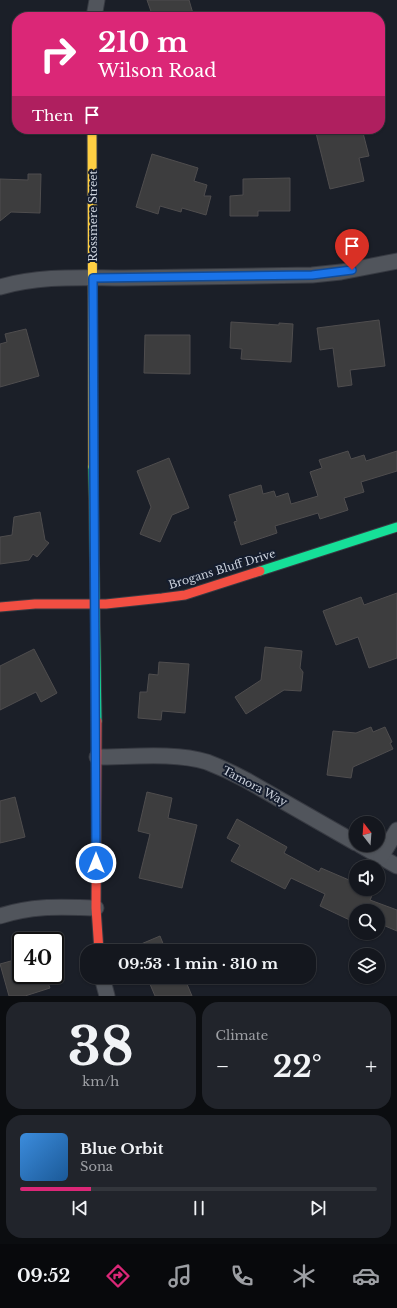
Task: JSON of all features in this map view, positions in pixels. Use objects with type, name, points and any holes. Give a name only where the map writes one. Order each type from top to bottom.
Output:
[{"type":"street","points":[[95,12],[97,0]]},
{"type":"street","name":"Rossmere Street","points":[[92,134],[93,440],[97,757],[96,908],[99,944]]},
{"type":"street","points":[[0,287],[26,280],[52,278],[312,275],[341,272],[397,261]]},
{"type":"street","name":"Brogans Bluff Drive","points":[[0,607],[14,605],[137,602],[163,599],[185,594],[397,527]]},
{"type":"street","name":"Tamora Way","points":[[97,757],[179,757],[205,762],[240,776],[349,839]]},
{"type":"street","points":[[381,857],[397,830]]},
{"type":"street","points":[[372,852],[397,866]]},
{"type":"street","points":[[0,916],[47,906],[96,908]]},
{"type":"street","points":[[104,984],[107,996]]},
{"type":"building","points":[[147,0],[189,0],[193,12],[151,12]]},
{"type":"building","points":[[316,134],[363,134],[369,156],[359,158],[364,181],[330,189]]},
{"type":"building","points":[[152,154],[198,168],[194,181],[207,185],[204,196],[211,196],[206,215],[182,208],[181,212],[160,206],[158,214],[136,207]]},
{"type":"building","points":[[28,174],[41,174],[40,213],[11,212],[0,221],[0,179],[28,180]]},
{"type":"building","points":[[290,178],[290,211],[258,211],[258,216],[230,216],[230,196],[243,195],[243,179]]},
{"type":"building","points":[[379,320],[385,366],[350,370],[352,385],[338,387],[333,348],[320,350],[317,328]]},
{"type":"building","points":[[231,322],[279,325],[279,323],[293,324],[291,362],[241,359],[242,349],[230,348]]},
{"type":"building","points":[[26,329],[39,376],[0,387],[0,344],[7,342],[5,334]]},
{"type":"building","points":[[145,335],[190,335],[190,374],[144,373]]},
{"type":"building","points":[[348,451],[351,459],[364,455],[366,461],[397,451],[397,471],[361,482],[364,492],[344,498],[348,510],[320,519],[318,513],[275,526],[277,533],[241,545],[234,522],[237,521],[229,495],[261,485],[263,494],[274,491],[276,497],[288,493],[291,504],[318,496],[310,472],[322,468],[319,460]]},
{"type":"building","points":[[169,458],[189,508],[172,515],[160,542],[140,534],[151,507],[137,471]]},
{"type":"building","points":[[40,512],[45,540],[49,543],[37,557],[33,554],[29,560],[0,564],[0,537],[12,535],[14,517]]},
{"type":"building","points":[[397,593],[397,658],[369,668],[358,637],[336,645],[323,611],[361,597],[364,605]]},
{"type":"building","points":[[265,647],[302,651],[300,668],[303,672],[301,691],[284,690],[246,714],[235,697],[261,680]]},
{"type":"building","points":[[34,649],[57,693],[41,702],[36,692],[0,710],[0,666]]},
{"type":"building","points":[[159,662],[189,664],[185,713],[162,711],[161,720],[138,718],[140,692],[147,692],[149,674],[158,675]]},
{"type":"building","points":[[371,727],[373,732],[385,727],[392,742],[390,743],[393,749],[353,767],[351,778],[327,775],[333,731],[356,733]]},
{"type":"building","points":[[147,792],[172,798],[168,818],[197,825],[182,888],[139,878],[150,834],[138,831]]},
{"type":"building","points":[[15,797],[25,837],[0,843],[0,801]]},
{"type":"building","points":[[237,819],[287,847],[284,853],[319,872],[321,868],[349,880],[349,896],[372,896],[370,900],[381,904],[349,904],[349,920],[320,906],[325,894],[291,878],[285,889],[231,861],[240,845],[227,838]]},
{"type":"building","points":[[385,906],[397,910],[397,931],[385,926]]},
{"type":"building","points":[[160,936],[163,944],[141,944]]},
{"type":"building","points":[[12,961],[12,984],[48,984],[50,988],[25,996],[9,996],[0,964]]},
{"type":"building","points":[[150,984],[187,984],[192,996],[155,996]]},
{"type":"traffic: fast","points":[[93,467],[97,721]]},
{"type":"traffic: fast","points":[[260,571],[397,527]]},
{"type":"traffic: slow","points":[[92,134],[93,467]]},
{"type":"traffic: jam","points":[[0,607],[35,604],[106,604],[185,595],[260,571]]},
{"type":"traffic: jam","points":[[97,721],[96,908],[99,944]]},
{"type":"route","points":[[96,863],[97,757],[93,440],[93,278],[312,275],[352,270]]}]
